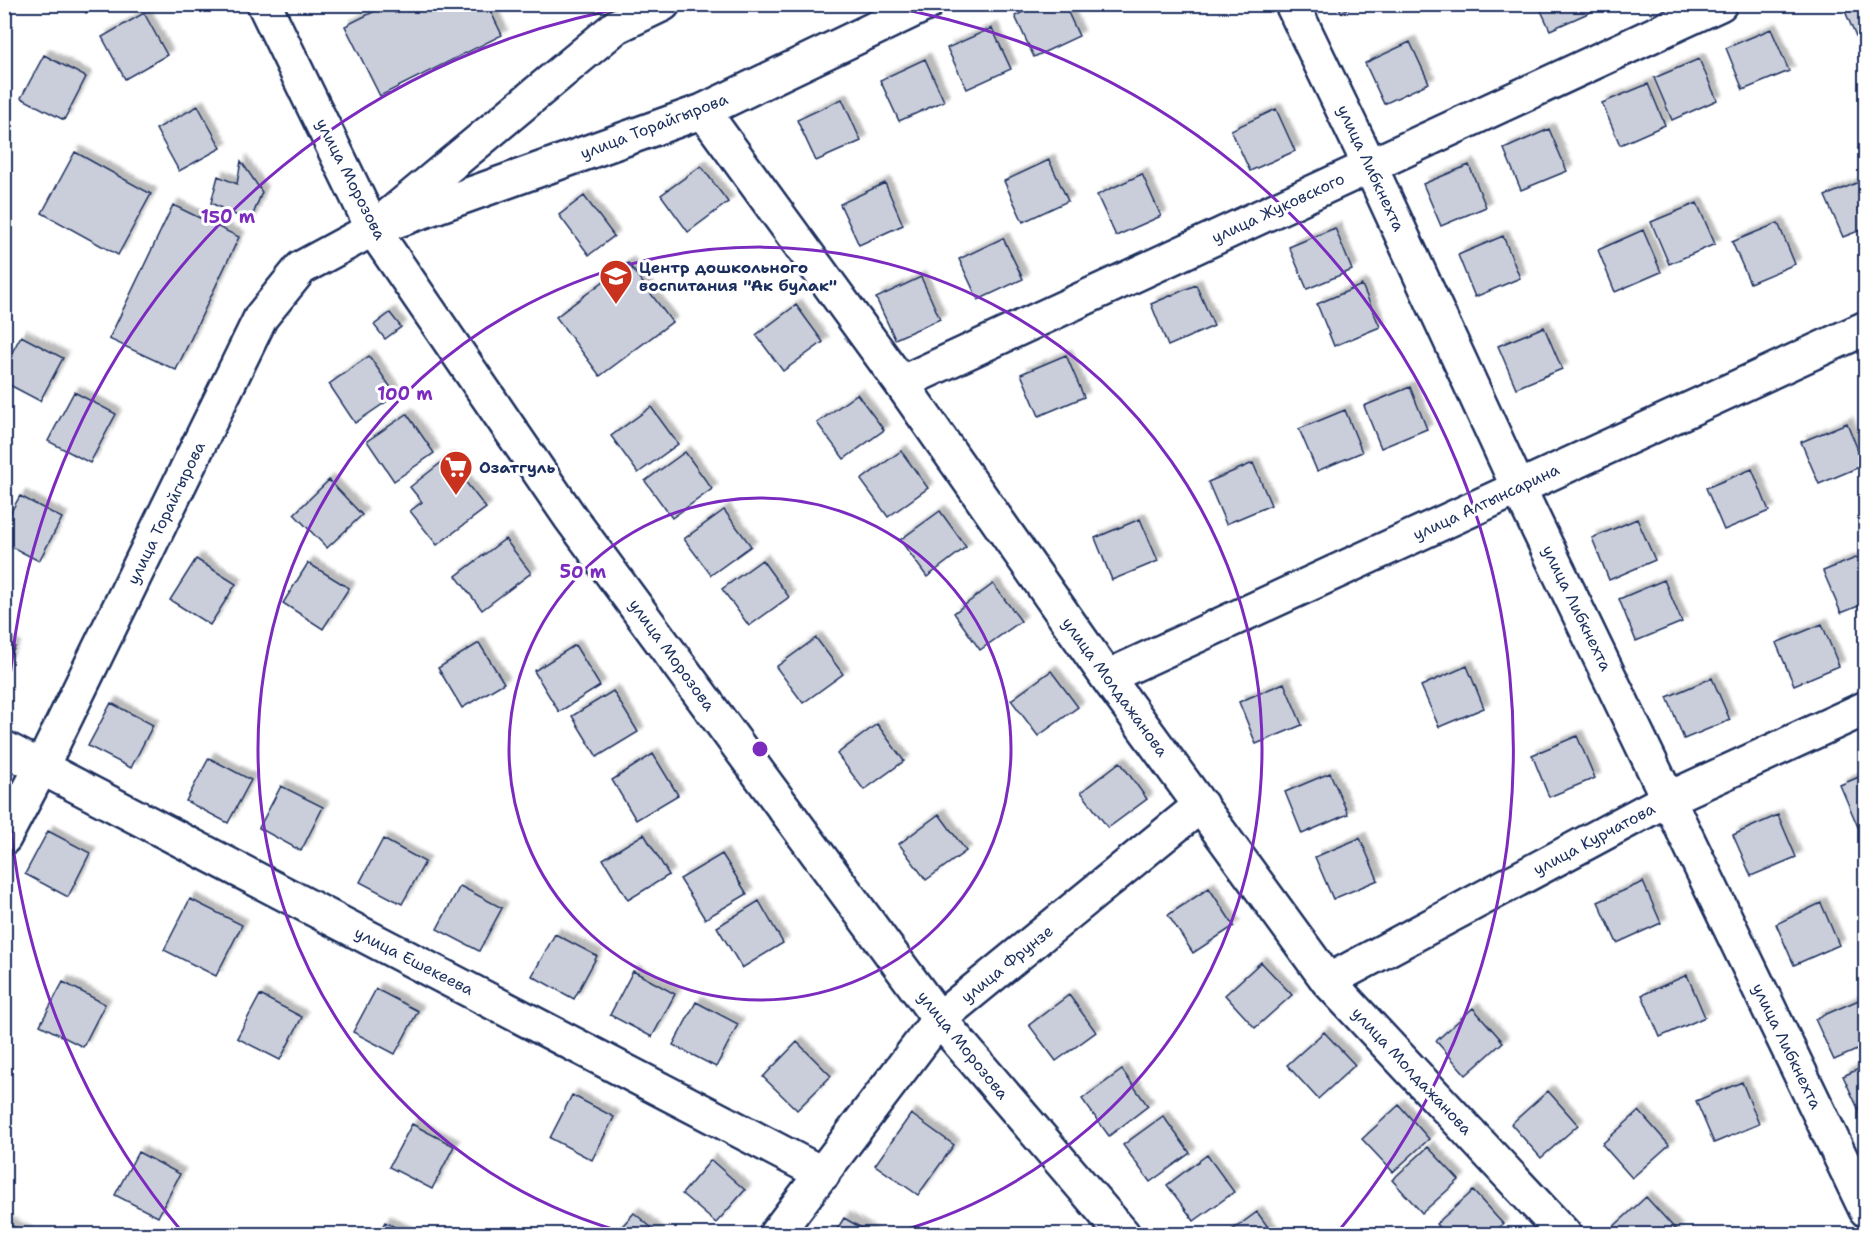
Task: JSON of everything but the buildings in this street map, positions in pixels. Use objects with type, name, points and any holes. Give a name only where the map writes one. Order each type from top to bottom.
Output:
[{"type":"street","name":"улица Морозова","points":[[264,4],[374,229],[570,517],[939,1019],[1123,1234]]},
{"type":"street","name":"улица Торайгырова","points":[[374,229],[616,26],[663,4]]},
{"type":"street","name":"улица Торайгырова","points":[[4,838],[42,768],[261,317],[301,268],[374,229],[703,111],[926,4]]},
{"type":"street","name":"улица Либкнехта","points":[[1292,4],[1370,166],[1518,487],[1866,1210]]},
{"type":"street","name":"улица Жуковского","points":[[901,382],[1720,4]]},
{"type":"street","name":"улица Молдажанова","points":[[703,111],[901,382],[1107,677],[1328,981],[1564,1234]]},
{"type":"street","name":"улица Алтынсарина","points":[[1107,677],[1866,328]]},
{"type":"street","name":"улица Курчатова","points":[[1328,981],[1668,799],[1866,708]]},
{"type":"street","name":"улица Ешекеева","points":[[4,748],[823,1174]]},
{"type":"street","name":"улица Фрунзе","points":[[776,1234],[939,1019],[1201,805]]},
{"type":"place","name":"Центр дошкольного воспитания \"Ак булак\"","points":[[616,305]]},
{"type":"place","name":"Oзатгуль","points":[[456,496]]}]
